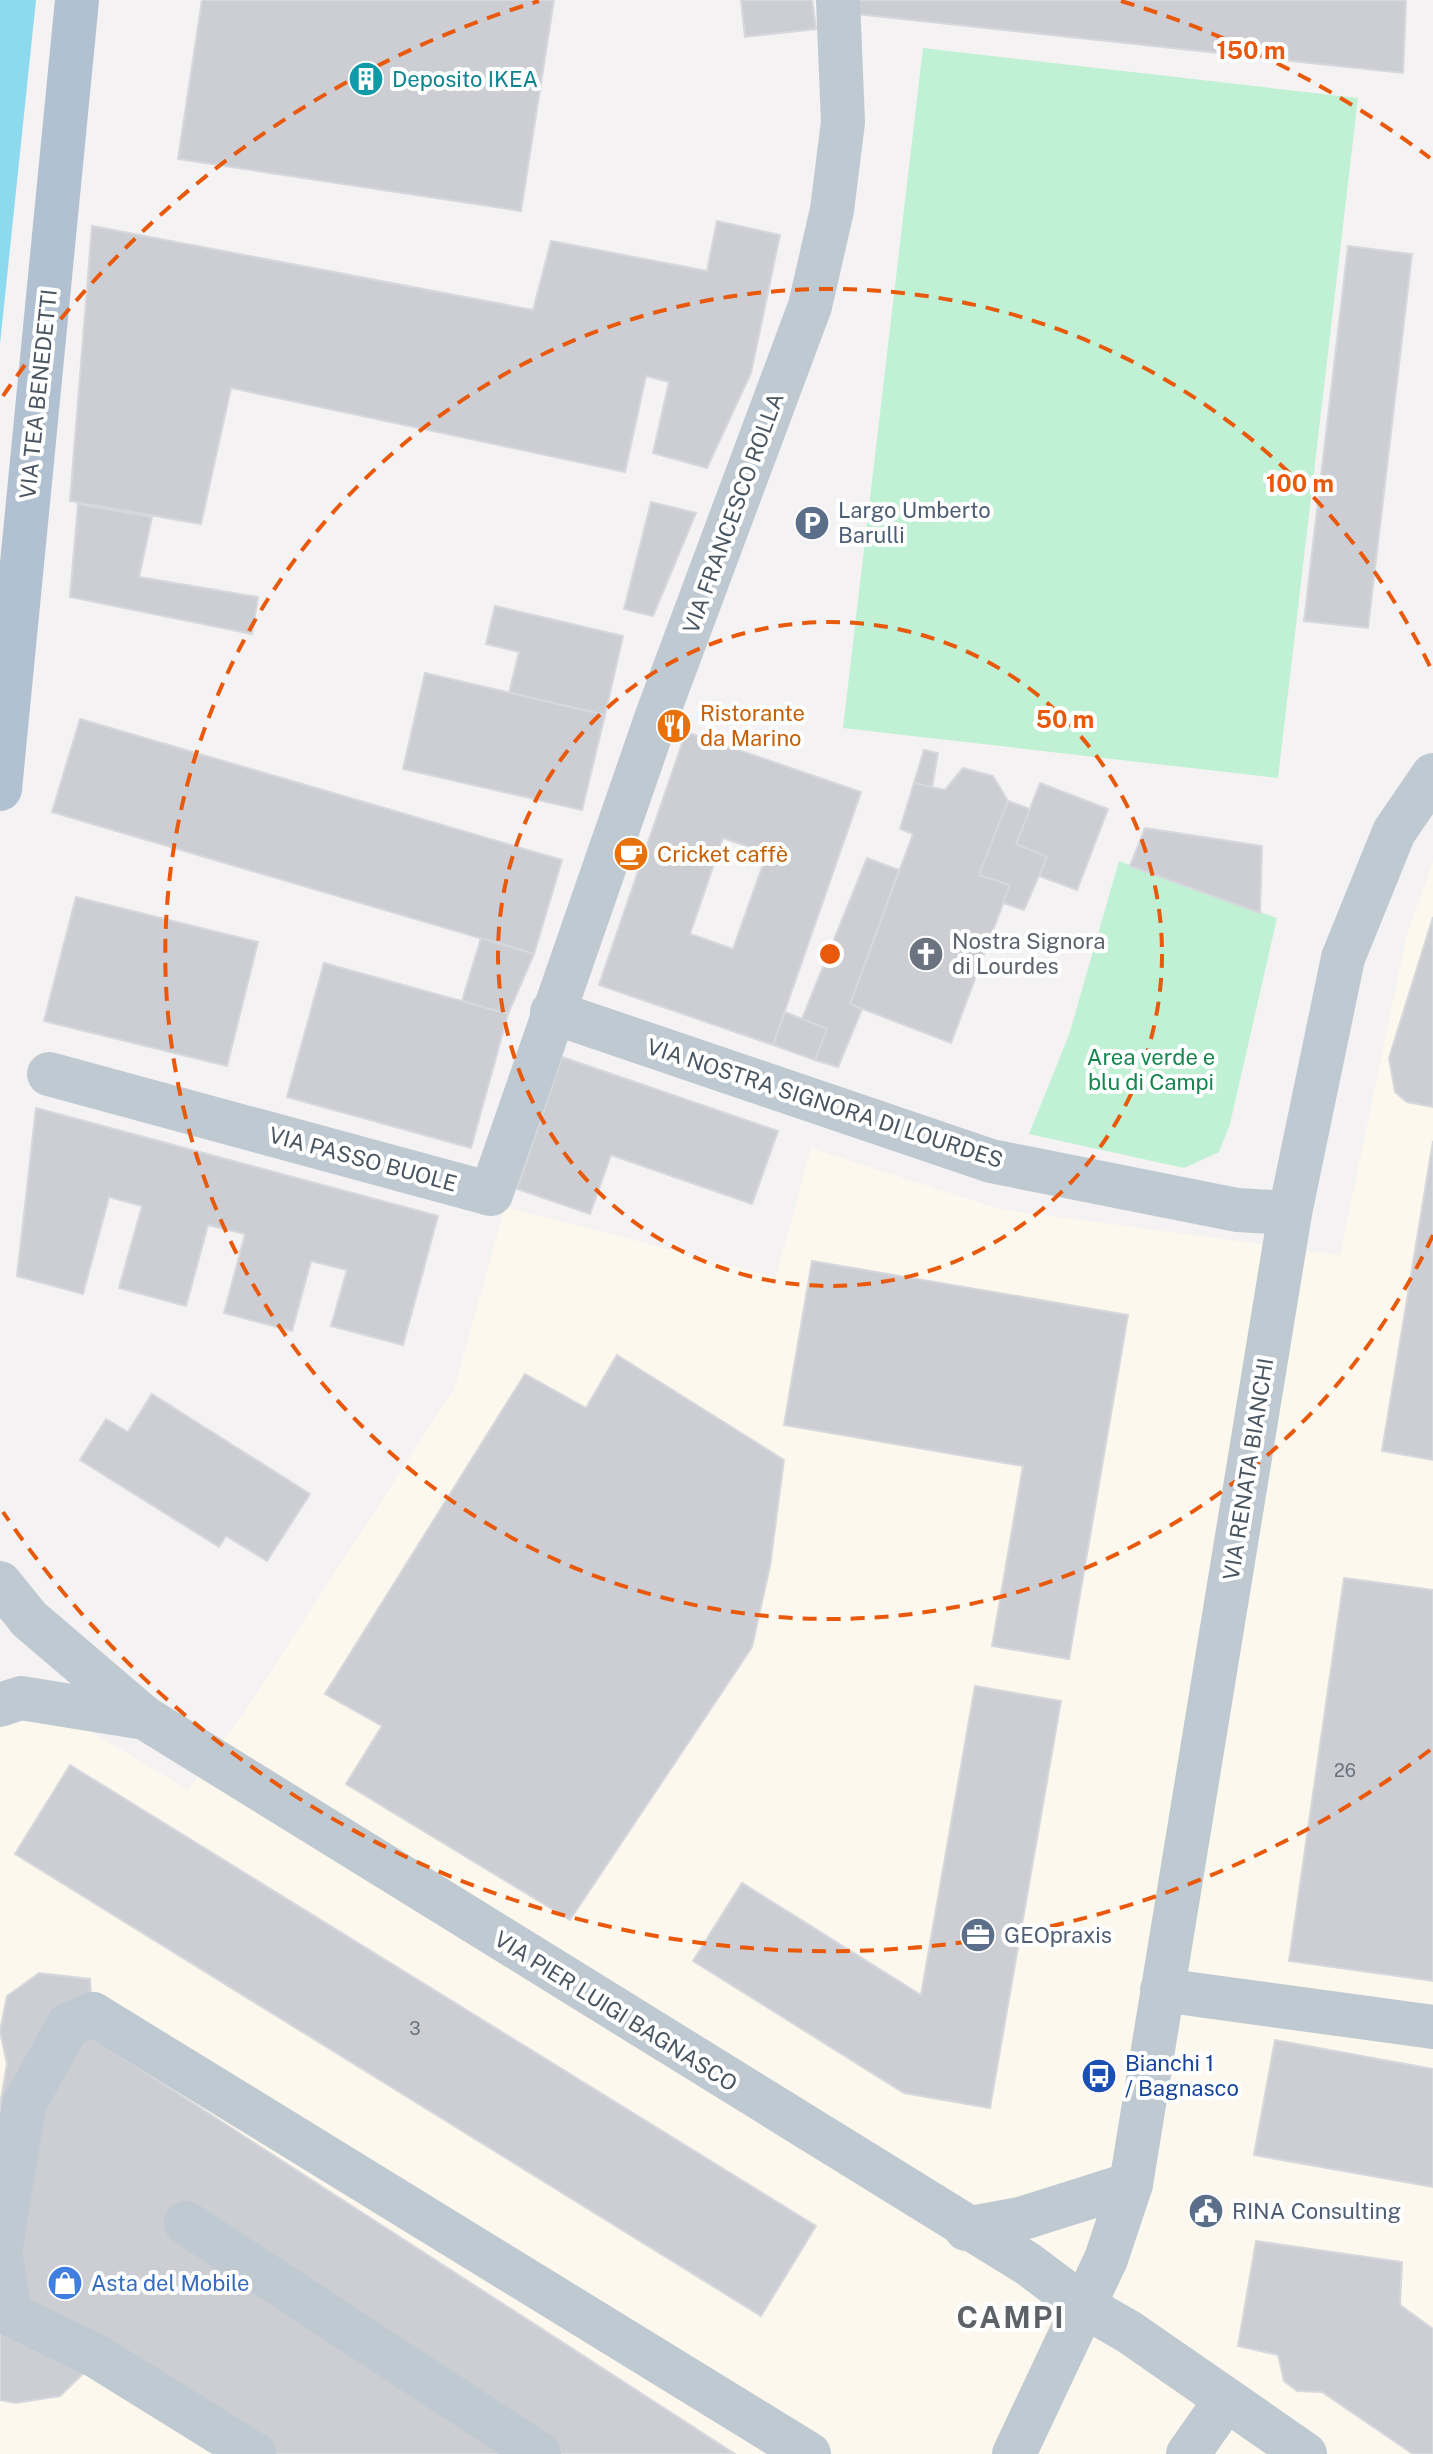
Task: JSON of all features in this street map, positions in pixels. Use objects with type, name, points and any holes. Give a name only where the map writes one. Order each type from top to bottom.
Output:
[{"type":"main road","name":"VIA TEA BENEDETTI","points":[[0,789],[77,0]]},
{"type":"street","name":"VIA FRANCESCO ROLLA","points":[[552,1012],[658,713],[810,306],[832,210],[843,122],[838,0]]},
{"type":"street","name":"VIA RENATA BIANCHI","points":[[1014,2454],[1106,2259],[1131,2184],[1290,1213],[1343,958],[1394,832],[1433,775]]},
{"type":"street","name":"VIA PASSO BUOLE","points":[[49,1074],[491,1194],[552,1012]]},
{"type":"street","name":"VIA NOSTRA SIGNORA DI LOURDES","points":[[552,1012],[991,1161],[1237,1210],[1290,1213]]},
{"type":"street","name":"VIA PIER LUIGI BAGNASCO","points":[[0,1583],[29,1619],[145,1718],[966,2229],[1028,2264],[1084,2306],[1129,2332],[1305,2454]]},
{"type":"street","name":"VIA PIER LUIGI BAGNASCO","points":[[0,1705],[21,1698],[145,1718]]},
{"type":"street","points":[[1162,1990],[1433,2027]]},
{"type":"street","points":[[254,2454],[96,2356],[10,2314],[0,2252],[24,2105],[68,2025],[93,2014],[809,2454]]},
{"type":"street","points":[[966,2229],[1020,2219],[1131,2184]]},
{"type":"street","points":[[186,2223],[539,2454]]},
{"type":"street","points":[[1188,2454],[1226,2400]]},
{"type":"shaded area","points":[[1433,862],[1433,2454],[0,2454],[0,1725],[12,1718],[71,1720],[188,1790],[249,1705],[454,1389],[505,1207],[776,1277],[811,1148],[999,1209],[1340,1255],[1407,934]]},
{"type":"green space","points":[[923,48],[1358,98],[1278,778],[843,728]]},
{"type":"green space","name":"Area verde e blu di Campi","points":[[1119,861],[1277,918],[1230,1124],[1219,1152],[1184,1168],[1029,1134],[1069,1035]]},
{"type":"water","points":[[0,0],[36,0],[0,344]]},
{"type":"building","name":"Deposito IKEA","points":[[202,0],[554,0],[521,211],[178,159]]},
{"type":"building","points":[[741,0],[812,0],[816,29],[745,37]]},
{"type":"building","points":[[855,0],[1406,0],[1403,73],[857,14]]},
{"type":"building","points":[[717,221],[780,235],[751,373],[707,468],[653,453],[669,382],[646,376],[625,472],[231,388],[201,524],[70,501],[92,226],[533,310],[551,241],[707,271]]},
{"type":"building","points":[[1348,246],[1412,254],[1368,628],[1304,621]]},
{"type":"building","points":[[651,502],[696,513],[653,616],[624,609]]},
{"type":"building","points":[[78,504],[152,517],[139,577],[258,597],[252,634],[70,597]]},
{"type":"building","points":[[495,606],[623,636],[605,715],[509,693],[519,652],[486,644]]},
{"type":"building","points":[[425,673],[605,715],[582,810],[403,769]]},
{"type":"building","points":[[80,719],[562,860],[534,954],[52,812]]},
{"type":"building","points":[[686,732],[861,792],[773,1045],[599,985]],"holes":[[[723,838],[767,853],[733,949],[690,934]]]},
{"type":"building","points":[[924,750],[938,753],[932,788],[914,783]]},
{"type":"building","name":"Nostra Signora di Lourdes","points":[[963,768],[993,776],[1008,801],[979,875],[1010,885],[951,1043],[850,1004],[913,834],[900,829],[914,783],[945,790]]},
{"type":"building","points":[[1040,783],[1108,809],[1077,890],[1039,876],[1047,857],[1016,844]]},
{"type":"building","points":[[1008,801],[1030,809],[1016,844],[1047,857],[1024,910],[1003,903],[1010,885],[979,875]]},
{"type":"building","points":[[1145,828],[1262,846],[1260,913],[1130,866]]},
{"type":"building","points":[[867,858],[899,870],[850,1004],[862,1009],[838,1067],[815,1060],[827,1029],[802,1019]]},
{"type":"building","points":[[76,897],[258,942],[227,1066],[44,1021]]},
{"type":"building","points":[[1433,917],[1433,1107],[1407,1102],[1395,1092],[1389,1058]]},
{"type":"building","points":[[481,938],[534,954],[508,1014],[462,1001]]},
{"type":"building","points":[[324,963],[508,1014],[471,1148],[287,1097]]},
{"type":"building","points":[[785,1012],[827,1029],[815,1060],[773,1045]]},
{"type":"building","points":[[562,1057],[778,1131],[752,1204],[611,1155],[590,1214],[517,1189]]},
{"type":"building","points":[[36,1108],[438,1216],[403,1345],[331,1326],[347,1270],[311,1261],[292,1331],[224,1313],[245,1234],[208,1225],[186,1306],[119,1288],[142,1206],[109,1197],[83,1294],[17,1276]]},
{"type":"building","points":[[1433,1141],[1433,1460],[1382,1451]]},
{"type":"building","points":[[812,1261],[1128,1315],[1069,1659],[992,1646],[1023,1466],[784,1425]]},
{"type":"building","points":[[617,1355],[784,1460],[770,1566],[752,1647],[570,1920],[346,1784],[382,1726],[325,1694],[525,1374],[586,1408]]},
{"type":"building","points":[[152,1394],[310,1494],[267,1561],[226,1536],[219,1547],[80,1460],[106,1419],[128,1432]]},
{"type":"building","points":[[1344,1578],[1433,1590],[1433,1981],[1289,1961]]},
{"type":"building","points":[[975,1686],[1061,1701],[990,2108],[904,2093],[693,1961],[742,1883],[921,1995]]},
{"type":"building","points":[[70,1765],[816,2226],[761,2316],[15,1854]]},
{"type":"building","points":[[39,1973],[90,1979],[94,2039],[735,2454],[221,2454],[88,2369],[60,2396],[15,2403],[0,2400],[0,2105],[7,2064],[0,2031],[7,1996]]},
{"type":"building","points":[[1275,2040],[1433,2069],[1433,2187],[1254,2155]]},
{"type":"building","points":[[1256,2241],[1402,2262],[1400,2305],[1433,2329],[1433,2454],[1413,2454],[1322,2392],[1297,2391],[1284,2381],[1278,2355],[1238,2346]]},
{"type":"place","name":"Deposito IKEA","points":[[366,79]]},
{"type":"place","name":"Largo Umberto Barulli","points":[[812,523]]},
{"type":"place","name":"Ristorante da Marino","points":[[674,726]]},
{"type":"place","name":"Cricket caffè","points":[[631,854]]},
{"type":"place","name":"Nostra Signora di Lourdes","points":[[926,954]]},
{"type":"place","name":"GEOpraxis","points":[[978,1935]]},
{"type":"place","name":"Bianchi 1 / Bagnasco","points":[[1099,2076]]},
{"type":"place","name":"RINA Consulting","points":[[1206,2211]]},
{"type":"place","name":"Asta del Mobile","points":[[65,2283]]},
{"type":"district","name":"CAMPI","points":[[1011,2318]]}]
